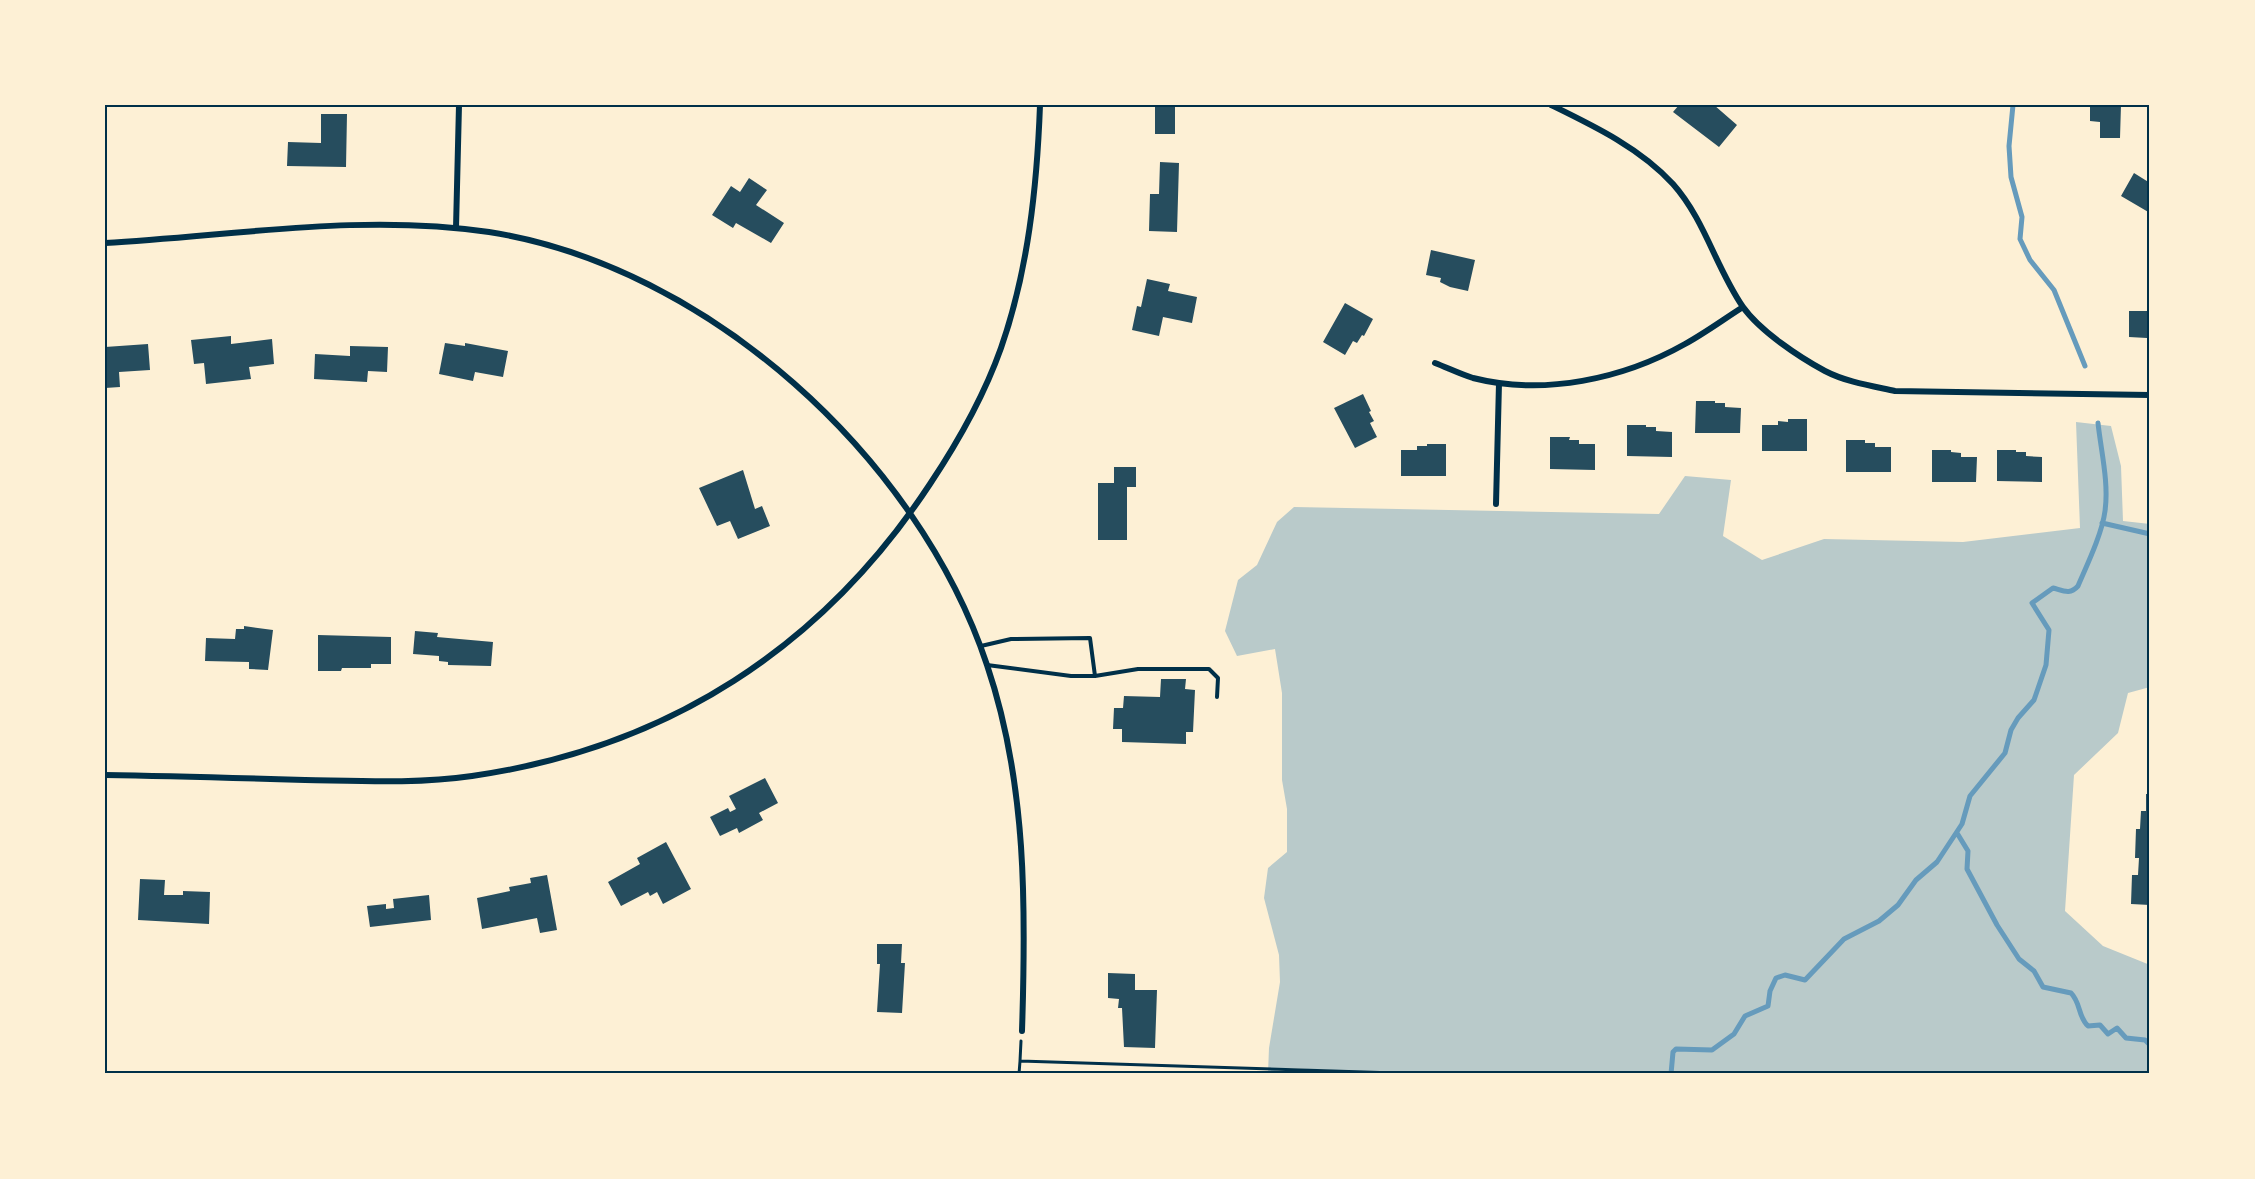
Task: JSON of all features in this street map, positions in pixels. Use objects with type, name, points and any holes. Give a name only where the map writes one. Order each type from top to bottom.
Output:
[{"type":"street","points":[[456,228],[459,105]]},
{"type":"street","points":[[105,775],[362,781],[426,780],[503,771],[611,742],[653,726],[717,693],[777,652],[807,628],[861,574],[911,513],[953,449],[988,380],[1003,341],[1030,225],[1040,105]]},
{"type":"street","points":[[1551,105],[1593,125],[1640,155],[1672,184],[1693,211],[1743,307],[1764,330],[1826,372],[1895,391],[2150,395]]},
{"type":"street","points":[[105,243],[336,225],[456,228],[527,240],[601,264],[654,288],[726,331],[776,369],[824,412],[890,485],[911,513],[954,589],[981,646],[1009,755],[1020,836],[1024,937],[1022,1031]]},
{"type":"street","points":[[1435,363],[1472,378],[1499,383],[1555,384],[1613,376],[1685,344],[1743,307]]},
{"type":"street","points":[[1496,504],[1499,383]]},
{"type":"lane","points":[[981,646],[1011,639],[1061,636],[1090,638],[1095,676]]},
{"type":"lane","points":[[987,664],[1071,676],[1095,676],[1138,669],[1209,669],[1218,678],[1217,697]]},
{"type":"path","points":[[1019,1074],[1022,1031]]},
{"type":"path","points":[[1020,1061],[1427,1074]]},
{"type":"shaded area","points":[[2076,422],[2111,426],[2121,466],[2123,521],[2150,524],[2150,687],[2128,693],[2118,733],[2074,775],[2065,911],[2103,946],[2150,965],[2150,1074],[1428,1074],[1284,1068],[1268,1073],[1269,1048],[1280,982],[1279,955],[1264,898],[1268,868],[1287,852],[1287,809],[1282,780],[1282,693],[1275,649],[1237,656],[1225,631],[1238,580],[1257,565],[1277,522],[1294,507],[1659,514],[1685,476],[1731,480],[1723,536],[1762,560],[1824,539],[1963,542],[2080,528]]},
{"type":"building","points":[[1155,105],[1175,105],[1175,134],[1155,134]]},
{"type":"building","points":[[1679,105],[1714,105],[1737,125],[1719,147],[1673,112]]},
{"type":"building","points":[[2090,105],[2121,105],[2120,138],[2100,138],[2100,122],[2090,121]]},
{"type":"building","points":[[321,114],[347,114],[346,167],[287,166],[288,142],[321,143]]},
{"type":"building","points":[[1160,162],[1179,163],[1177,232],[1149,231],[1150,194],[1159,194]]},
{"type":"building","points":[[2134,173],[2150,183],[2150,213],[2121,196]]},
{"type":"building","points":[[749,178],[767,190],[756,205],[784,223],[771,243],[736,223],[733,228],[712,215],[731,186],[740,192]]},
{"type":"building","points":[[1431,250],[1475,260],[1468,291],[1450,287],[1440,282],[1441,278],[1426,275]]},
{"type":"building","points":[[1147,279],[1170,284],[1168,291],[1197,297],[1192,323],[1163,317],[1159,336],[1132,330],[1137,306],[1141,307]]},
{"type":"building","points":[[1345,303],[1373,319],[1364,336],[1362,335],[1357,343],[1353,341],[1345,355],[1323,342]]},
{"type":"building","points":[[2129,311],[2150,311],[2150,340],[2129,337]]},
{"type":"building","points":[[231,336],[231,344],[272,339],[274,364],[249,367],[251,379],[206,384],[204,363],[194,364],[191,340]]},
{"type":"building","points":[[445,343],[465,346],[465,343],[508,351],[503,377],[475,372],[473,381],[439,374]]},
{"type":"building","points":[[148,344],[150,370],[119,372],[120,387],[105,388],[105,347]]},
{"type":"building","points":[[350,346],[388,347],[387,372],[368,371],[367,382],[314,379],[315,354],[350,356]]},
{"type":"building","points":[[1363,394],[1371,411],[1369,412],[1374,421],[1370,423],[1377,437],[1355,448],[1334,408]]},
{"type":"building","points":[[1696,401],[1715,401],[1715,403],[1725,403],[1725,407],[1741,408],[1740,433],[1695,433]]},
{"type":"building","points":[[1788,419],[1807,419],[1807,451],[1762,451],[1762,425],[1778,425],[1778,421],[1788,422]]},
{"type":"building","points":[[1627,425],[1646,425],[1646,427],[1656,427],[1656,431],[1672,432],[1672,457],[1627,456]]},
{"type":"building","points":[[1550,437],[1570,437],[1569,440],[1579,440],[1579,444],[1595,444],[1595,470],[1550,469]]},
{"type":"building","points":[[1846,440],[1865,440],[1865,443],[1875,443],[1875,447],[1891,447],[1891,472],[1846,472]]},
{"type":"building","points":[[1427,444],[1446,444],[1446,476],[1401,476],[1401,450],[1417,450],[1417,446],[1427,446]]},
{"type":"building","points":[[1932,450],[1951,450],[1951,452],[1961,453],[1961,457],[1977,457],[1976,482],[1932,482]]},
{"type":"building","points":[[1997,450],[2016,450],[2016,452],[2026,452],[2026,456],[2042,457],[2042,482],[1997,481]]},
{"type":"building","points":[[1114,467],[1136,467],[1136,487],[1127,487],[1127,540],[1098,540],[1098,483],[1114,483]]},
{"type":"building","points":[[743,470],[755,509],[762,506],[770,526],[738,539],[730,521],[717,526],[699,488]]},
{"type":"building","points":[[244,626],[273,630],[268,670],[249,669],[249,662],[205,661],[206,638],[235,639],[236,629],[244,629]]},
{"type":"building","points":[[415,631],[438,633],[437,637],[493,642],[491,666],[448,665],[448,662],[439,661],[439,656],[413,654]]},
{"type":"building","points":[[318,635],[391,637],[391,664],[371,664],[371,668],[342,668],[341,671],[318,671]]},
{"type":"building","points":[[1161,679],[1186,679],[1185,689],[1195,690],[1193,732],[1186,732],[1186,744],[1122,742],[1122,729],[1113,729],[1114,708],[1123,708],[1124,696],[1160,697]]},
{"type":"building","points":[[765,778],[778,803],[759,813],[763,820],[739,833],[737,828],[720,836],[710,817],[728,808],[730,812],[736,809],[729,796]]},
{"type":"building","points":[[2146,794],[2150,794],[2150,905],[2131,904],[2132,875],[2138,875],[2139,858],[2135,858],[2136,829],[2140,829],[2141,811],[2146,811]]},
{"type":"building","points":[[666,842],[691,889],[663,904],[657,892],[650,896],[648,892],[621,906],[608,882],[640,864],[637,858]]},
{"type":"building","points":[[547,875],[557,930],[540,933],[537,918],[482,929],[477,898],[510,891],[509,887],[531,883],[530,878]]},
{"type":"building","points":[[140,879],[165,880],[164,895],[183,895],[183,891],[210,892],[209,924],[138,920]]},
{"type":"building","points":[[429,895],[431,920],[370,927],[367,906],[386,904],[386,909],[394,908],[393,899]]},
{"type":"building","points":[[877,944],[902,944],[901,963],[905,963],[902,1013],[877,1012],[880,964],[877,964]]},
{"type":"building","points":[[1108,973],[1135,974],[1135,990],[1157,990],[1155,1048],[1124,1047],[1122,1008],[1118,1008],[1119,999],[1108,998]]},
{"type":"waterway","points":[[2013,105],[2009,146],[2011,177],[2022,217],[2020,239],[2030,260],[2054,290],[2085,366]]},
{"type":"waterway","points":[[1671,1074],[1673,1052],[1676,1049],[1712,1050],[1734,1034],[1745,1016],[1768,1006],[1770,991],[1776,978],[1785,975],[1805,980],[1844,939],[1879,921],[1898,905],[1916,880],[1937,862],[1962,824],[1970,796],[2005,753],[2011,730],[2034,700],[2046,665],[2049,630],[2032,603],[2053,588],[2064,591],[2075,589],[2098,539],[2106,500],[2098,423]]},
{"type":"waterway","points":[[2102,523],[2150,534]]},
{"type":"waterway","points":[[1957,833],[1968,851],[1967,869],[1997,925],[2019,959],[2034,971],[2043,987],[2071,993],[2088,1026],[2100,1025],[2108,1034],[2117,1028],[2126,1038],[2145,1040],[2150,1045]]}]
